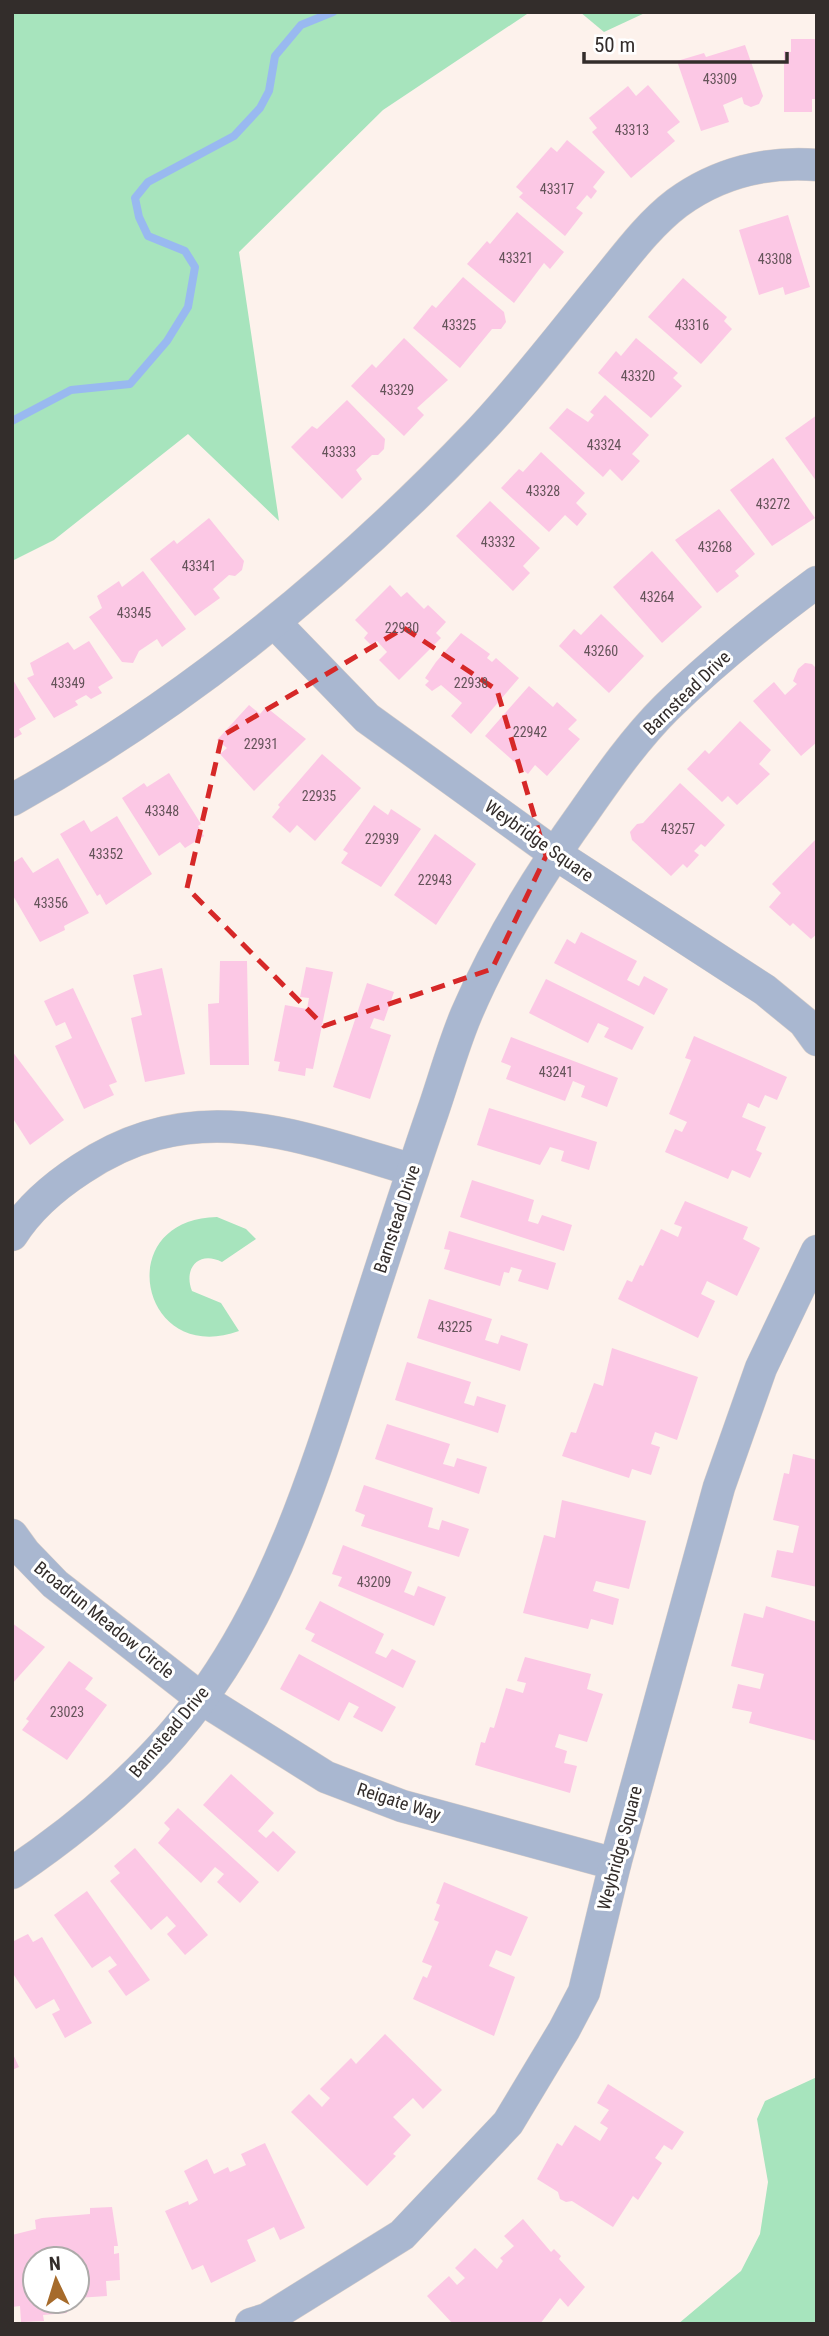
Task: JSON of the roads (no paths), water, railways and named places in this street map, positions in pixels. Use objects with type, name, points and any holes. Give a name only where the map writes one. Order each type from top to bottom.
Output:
[{"type":"street","points":[[12,800],[84,760],[167,705],[275,623],[477,434],[632,247],[676,204],[709,183],[755,167],[817,165]]},
{"type":"street","name":"Barnstead Drive","points":[[12,1874],[64,1838],[115,1795],[202,1699],[256,1610],[298,1517],[465,1016],[508,926],[554,853],[612,771],[664,710],[726,653],[817,582]]},
{"type":"street","name":"Weybridge Square","points":[[275,623],[367,718],[554,853],[765,990],[804,1022],[817,1040]]},
{"type":"street","points":[[12,1235],[57,1185],[101,1156],[139,1138],[186,1128],[235,1125],[284,1132],[413,1170]]},
{"type":"street","name":"Weybridge Square","points":[[251,2324],[267,2319],[402,2235],[508,2123],[584,1992],[615,1864],[719,1487],[761,1368],[817,1251]]},
{"type":"street","name":"Broadrun Meadow Circle","points":[[12,1535],[25,1553],[55,1584],[202,1699]]},
{"type":"street","name":"Reigate Way","points":[[202,1699],[326,1777],[401,1806],[615,1864]]},
{"type":"waterway","points":[[12,421],[71,390],[130,384],[167,341],[188,307],[195,267],[185,251],[148,236],[139,217],[135,198],[148,182],[234,136],[260,108],[269,91],[275,56],[301,25],[333,12]]}]
